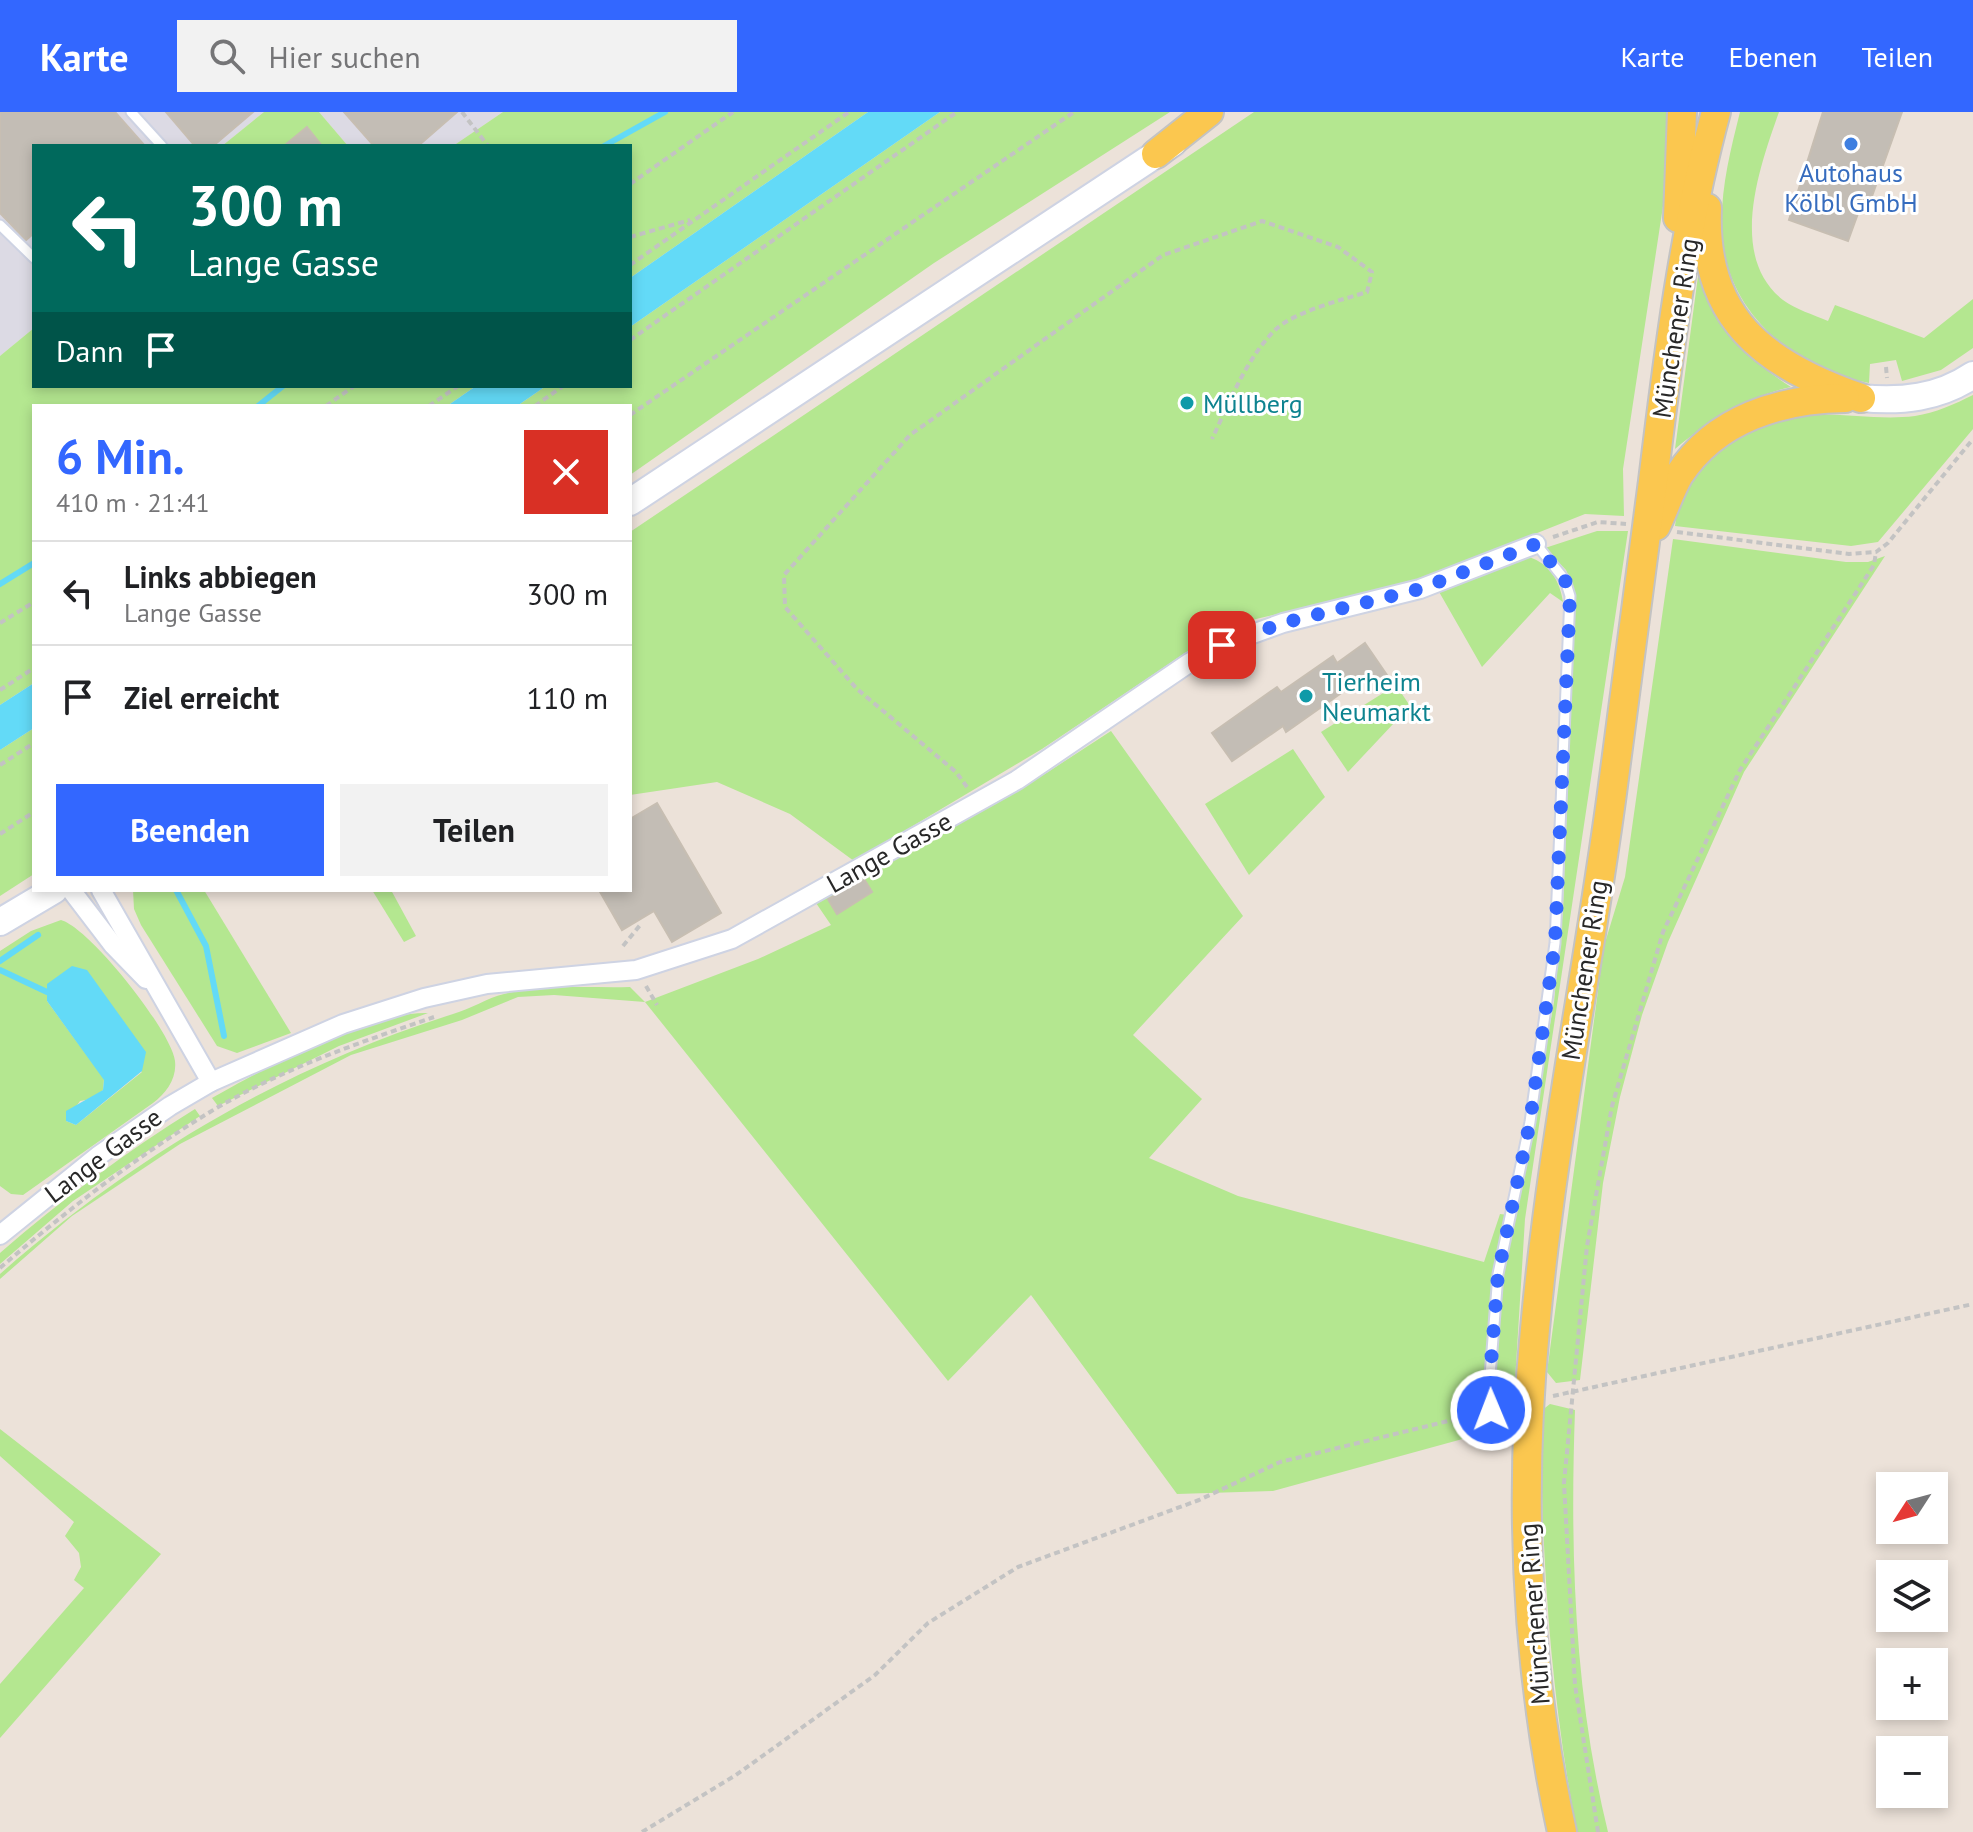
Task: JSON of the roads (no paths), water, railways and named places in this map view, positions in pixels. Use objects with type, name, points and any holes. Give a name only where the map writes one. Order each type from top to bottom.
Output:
[{"type":"main road","points":[[1156,154],[1209,112]]},
{"type":"main road","points":[[632,501],[1219,112]]},
{"type":"main road","points":[[1672,327],[1682,112]]},
{"type":"main road","points":[[1719,112],[1706,227],[1712,266],[1720,290],[1745,331],[1775,360],[1817,383],[1861,398]]},
{"type":"main road","name":"Münchener Ring","points":[[1562,1832],[1545,1742],[1527,1532],[1534,1331],[1553,1182],[1610,805],[1672,327],[1719,112]]},
{"type":"main road","points":[[1643,556],[1679,477],[1724,430],[1750,415],[1780,404],[1920,397],[1956,385],[1973,375]]},
{"type":"main road","points":[[0,922],[51,892]]},
{"type":"street","name":"Lange Gasse","points":[[3,1225],[170,1106],[211,1082],[343,1024],[424,998],[487,984],[608,975],[709,948],[769,920],[978,802],[1058,753],[1189,663],[1222,645],[1283,623],[1420,589],[1536,544]]},
{"type":"street","points":[[73,892],[113,945],[162,995]]},
{"type":"street","points":[[102,892],[211,1082]]},
{"type":"lane","points":[[131,112],[160,144]]},
{"type":"lane","points":[[0,225],[32,256]]},
{"type":"lane","points":[[1531,1400],[1491,1410],[1489,1389],[1498,1274],[1530,1122],[1555,943],[1570,596],[1565,580],[1536,544]]},
{"type":"water","points":[[868,112],[940,112],[632,326],[632,277]]},
{"type":"water","points":[[473,388],[543,388],[520,404],[450,404]]},
{"type":"water","points":[[32,684],[32,729],[0,750],[0,705]]},
{"type":"water","points":[[72,966],[87,970],[146,1052],[142,1071],[76,1125],[66,1121],[66,1111],[103,1090],[104,1080],[47,1001],[47,984]]},
{"type":"waterway","points":[[608,144],[665,112]]},
{"type":"waterway","points":[[260,404],[280,388]]},
{"type":"waterway","points":[[0,584],[32,564]]},
{"type":"waterway","points":[[177,892],[206,946],[224,1036]]},
{"type":"waterway","points":[[0,961],[38,935]]},
{"type":"waterway","points":[[0,970],[47,992]]},
{"type":"place","name":"Autohaus Kölbl GmbH","points":[[1851,144]]},
{"type":"place","name":"Müllberg","points":[[1187,403]]},
{"type":"place","name":"Tierheim Neumarkt","points":[[1306,696]]}]
